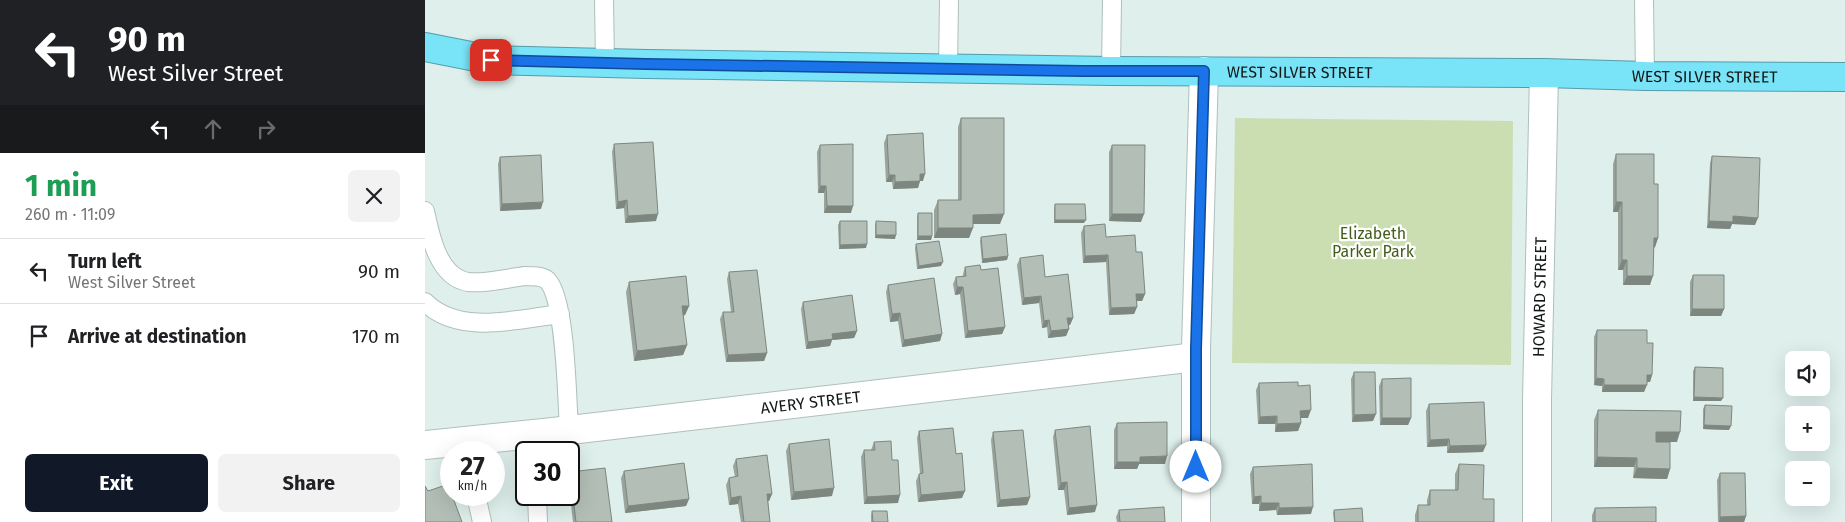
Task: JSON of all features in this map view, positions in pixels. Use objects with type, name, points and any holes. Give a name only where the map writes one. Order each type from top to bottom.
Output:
[{"type":"highway","name":"WEST SILVER STREET","points":[[425,47],[491,60],[605,63],[1111,71],[1544,72],[1645,76],[1845,77]]},
{"type":"highway","points":[[425,65],[491,60]]},
{"type":"street","points":[[1196,522],[1196,357],[1204,71]]},
{"type":"street","name":"HOWARD STREET","points":[[1537,522],[1537,391],[1544,72]]},
{"type":"street","name":"AVERY STREET","points":[[539,441],[569,430],[1196,357]]},
{"type":"street","name":"AVERY STREET","points":[[425,445],[440,446]]},
{"type":"lane","points":[[604,0],[605,63]]},
{"type":"lane","points":[[948,69],[949,0]]},
{"type":"lane","points":[[1111,71],[1112,0]]},
{"type":"lane","points":[[1644,0],[1645,76]]},
{"type":"lane","points":[[425,211],[431,237],[442,262],[454,276],[468,282],[534,276],[546,279],[553,289],[560,314],[569,430]]},
{"type":"lane","points":[[425,302],[430,308],[459,321],[483,323],[560,314]]},
{"type":"lane","points":[[478,506],[482,522]]},
{"type":"lane","points":[[537,506],[538,522]]},
{"type":"green space","name":"Elizabeth Parker Park","points":[[1235,118],[1513,121],[1511,365],[1232,363]]},
{"type":"building","points":[[961,118],[1004,118],[1004,214],[973,215],[973,228],[938,228],[938,200],[961,200]]},
{"type":"building","points":[[923,133],[925,174],[920,174],[920,181],[895,182],[895,175],[889,175],[887,135]]},
{"type":"building","points":[[653,142],[658,214],[628,216],[627,200],[618,202],[614,144]]},
{"type":"building","points":[[853,144],[853,206],[827,206],[826,186],[820,186],[820,145]]},
{"type":"building","points":[[1112,145],[1145,145],[1144,214],[1112,214]]},
{"type":"building","points":[[1616,154],[1654,154],[1654,184],[1658,184],[1658,238],[1654,238],[1653,276],[1627,276],[1627,260],[1622,260],[1622,202],[1616,202]]},
{"type":"building","points":[[541,155],[543,202],[502,204],[500,157]]},
{"type":"building","points":[[1712,156],[1760,158],[1758,218],[1733,216],[1733,222],[1709,221]]},
{"type":"building","points":[[1055,204],[1085,204],[1086,220],[1055,220]]},
{"type":"building","points":[[918,213],[932,213],[932,236],[918,236]]},
{"type":"building","points":[[840,221],[867,221],[867,244],[840,245]]},
{"type":"building","points":[[876,221],[896,222],[896,235],[876,235]]},
{"type":"building","points":[[1105,224],[1106,237],[1135,235],[1136,252],[1142,252],[1145,294],[1136,294],[1137,307],[1111,308],[1108,255],[1085,256],[1084,226]]},
{"type":"building","points":[[1006,234],[1008,256],[983,259],[981,237]]},
{"type":"building","points":[[939,241],[943,262],[919,266],[916,244]]},
{"type":"building","points":[[1043,255],[1045,277],[1068,274],[1073,318],[1067,318],[1069,329],[1051,331],[1049,320],[1044,321],[1041,296],[1024,298],[1020,258]]},
{"type":"building","points":[[980,265],[981,270],[998,268],[1005,327],[968,331],[963,287],[957,287],[956,277],[966,276],[965,267]]},
{"type":"building","points":[[757,270],[767,353],[728,355],[723,312],[734,312],[729,272]]},
{"type":"building","points":[[1693,275],[1724,275],[1724,309],[1692,309]]},
{"type":"building","points":[[686,276],[689,306],[682,306],[687,345],[637,351],[629,282]]},
{"type":"building","points":[[934,278],[942,334],[904,340],[900,313],[892,314],[888,285]]},
{"type":"building","points":[[852,295],[857,331],[832,334],[833,339],[808,342],[803,302]]},
{"type":"building","points":[[1597,330],[1647,330],[1647,343],[1653,343],[1652,375],[1647,375],[1647,385],[1604,385],[1604,379],[1596,378]]},
{"type":"building","points":[[1695,367],[1723,368],[1723,398],[1694,397]]},
{"type":"building","points":[[1354,372],[1375,372],[1376,414],[1354,415]]},
{"type":"building","points":[[1411,378],[1411,418],[1382,418],[1382,379]]},
{"type":"building","points":[[1298,382],[1298,386],[1310,385],[1311,410],[1300,411],[1301,423],[1277,424],[1277,416],[1260,417],[1259,383]]},
{"type":"building","points":[[1484,402],[1486,445],[1450,446],[1449,439],[1430,440],[1429,404]]},
{"type":"building","points":[[1705,405],[1732,406],[1731,426],[1704,425]]},
{"type":"building","points":[[1598,410],[1681,411],[1680,432],[1656,432],[1656,442],[1670,442],[1670,469],[1637,468],[1637,458],[1597,457]]},
{"type":"building","points":[[1167,422],[1167,456],[1140,457],[1140,462],[1117,462],[1117,423]]},
{"type":"building","points":[[1090,426],[1097,505],[1069,508],[1067,482],[1061,483],[1055,430]]},
{"type":"building","points":[[953,428],[956,454],[962,453],[965,491],[921,495],[919,474],[923,473],[919,431]]},
{"type":"building","points":[[1023,430],[1030,497],[1000,500],[993,432]]},
{"type":"building","points":[[829,439],[834,488],[794,492],[789,444]]},
{"type":"building","points":[[891,441],[892,460],[898,460],[900,495],[867,497],[864,450],[875,450],[874,442]]},
{"type":"building","points":[[767,455],[772,494],[767,494],[770,522],[744,522],[741,496],[731,498],[729,478],[738,476],[736,459]]},
{"type":"building","points":[[684,463],[689,499],[628,506],[624,471]]},
{"type":"building","points":[[1312,464],[1313,507],[1279,508],[1279,503],[1261,503],[1261,496],[1254,497],[1253,467]]},
{"type":"building","points":[[1459,464],[1484,465],[1483,499],[1494,499],[1494,522],[1418,522],[1418,505],[1430,505],[1430,490],[1458,490]]},
{"type":"building","points":[[605,468],[612,522],[576,522],[574,506],[580,506],[580,471]]},
{"type":"building","points":[[1720,473],[1745,473],[1746,516],[1720,517]]},
{"type":"building","points":[[425,486],[428,491],[440,487],[440,506],[456,506],[462,522],[425,522]]},
{"type":"building","points":[[1164,507],[1165,522],[1120,522],[1119,510]]},
{"type":"building","points":[[1656,507],[1656,522],[1595,522],[1595,508]]},
{"type":"building","points":[[1362,508],[1363,522],[1335,522],[1334,510]]},
{"type":"building","points":[[872,511],[887,511],[888,522],[873,522]]},
{"type":"route","points":[[491,60],[1083,71],[1204,71],[1196,349],[1196,467]]}]
